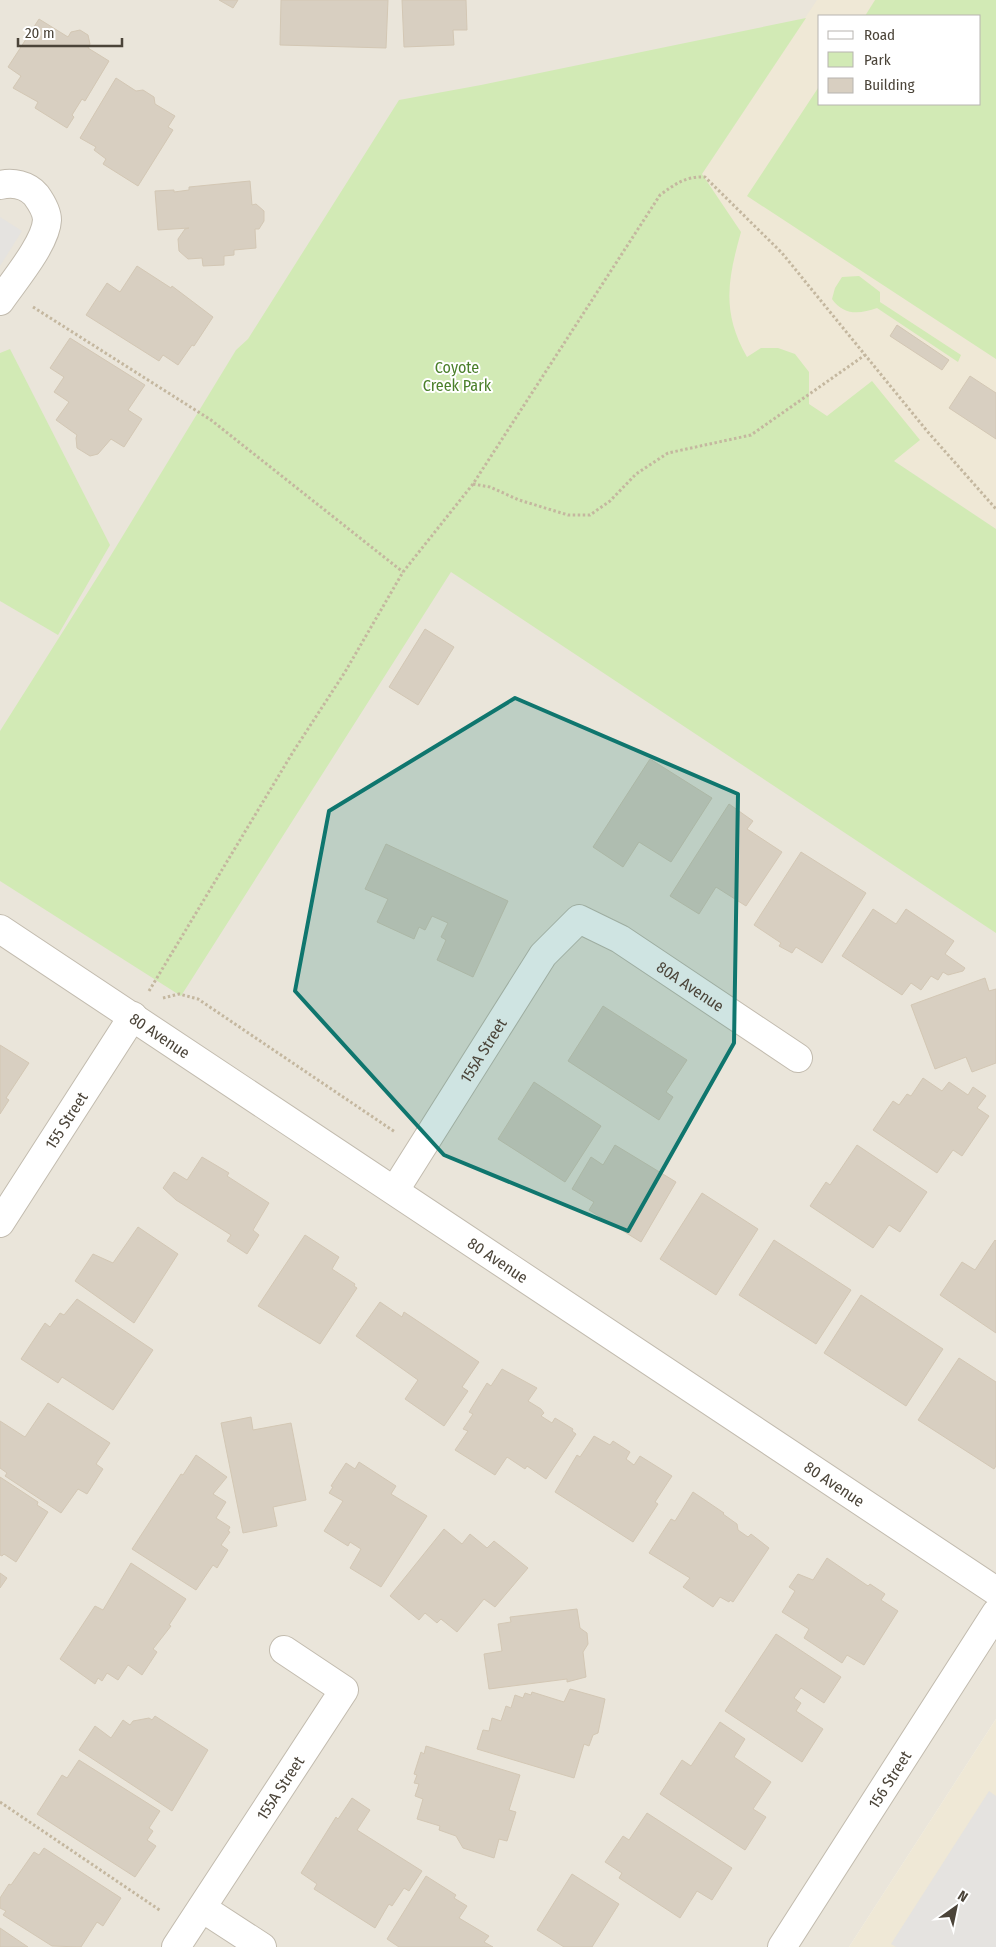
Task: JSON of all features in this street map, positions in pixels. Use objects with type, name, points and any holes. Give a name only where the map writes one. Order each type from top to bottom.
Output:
[{"type":"street","points":[[0,185],[22,185],[35,194],[44,207],[47,219],[43,237],[0,301]]},
{"type":"street","name":"80A Avenue","points":[[579,919],[620,939],[798,1058]]},
{"type":"street","name":"155A Street","points":[[395,1190],[543,955],[579,919]]},
{"type":"street","name":"80 Avenue","points":[[0,929],[996,1591]]},
{"type":"street","name":"155 Street","points":[[0,1223],[132,1016]]},
{"type":"street","name":"156 Street","points":[[782,1947],[996,1613]]},
{"type":"street","name":"155A Street","points":[[176,1947],[344,1690],[284,1650]]},
{"type":"street","points":[[202,1908],[262,1947]]},
{"type":"path","points":[[132,1016],[167,963],[293,752],[345,672],[403,572],[473,484],[660,195],[682,180],[694,176],[705,177],[782,253],[927,431],[996,509]]},
{"type":"path","points":[[29,304],[211,420],[403,572]]},
{"type":"path","points":[[473,484],[490,487],[520,500],[568,515],[590,515],[610,502],[636,474],[668,453],[751,435],[866,355]]},
{"type":"path","points":[[162,998],[179,994],[198,999],[404,1138]]},
{"type":"path","points":[[0,1802],[165,1914]]},
{"type":"highlighted area","points":[[515,698],[738,794],[734,1043],[628,1231],[444,1155],[295,991],[329,811]]},
{"type":"shaded area","points":[[0,0],[996,0],[996,1719],[849,1947],[0,1947]]},
{"type":"shaded area","points":[[817,0],[996,0],[996,529],[629,284]]},
{"type":"shaded area","points":[[0,217],[22,231],[0,266]]},
{"type":"shaded area","points":[[996,1719],[996,1947],[849,1947]]},
{"type":"shaded area","points":[[989,1791],[996,1796],[996,1947],[896,1947],[891,1944]]},
{"type":"green space","points":[[875,0],[996,0],[996,359],[747,196],[818,88],[818,105],[981,105],[981,15],[866,15]]},
{"type":"green space","name":"Coyote Creek Park","points":[[806,18],[702,174],[741,232],[730,280],[730,310],[733,325],[747,357],[761,348],[778,348],[795,354],[809,372],[809,404],[827,416],[872,381],[920,440],[894,461],[996,529],[996,933],[451,572],[181,996],[0,881],[0,731],[105,565],[236,350],[248,339],[399,100]]},
{"type":"green space","points":[[859,276],[880,292],[880,302],[961,355],[958,362],[877,308],[864,312],[853,312],[837,305],[832,299],[835,288],[842,277]]},
{"type":"green space","points":[[10,349],[110,545],[58,635],[0,601],[0,353]]},
{"type":"building","points":[[219,0],[238,0],[233,8]]},
{"type":"building","points":[[281,0],[388,0],[386,48],[280,45]]},
{"type":"building","points":[[402,0],[466,0],[467,30],[453,30],[454,45],[404,47]]},
{"type":"building","points":[[39,19],[68,37],[71,32],[80,30],[88,35],[90,44],[88,48],[109,61],[85,101],[82,99],[72,115],[74,117],[67,128],[35,108],[38,102],[13,88],[21,76],[8,67]]},
{"type":"building","points":[[116,78],[136,91],[143,90],[154,97],[155,104],[175,116],[168,127],[173,130],[138,186],[103,164],[106,159],[94,150],[96,147],[80,138]]},
{"type":"building","points":[[250,181],[252,205],[256,204],[264,211],[264,221],[259,229],[255,229],[256,248],[234,250],[234,255],[224,256],[224,265],[203,266],[202,258],[188,259],[179,251],[178,239],[185,229],[189,228],[158,230],[155,191],[174,190],[174,192],[189,190],[189,187]]},
{"type":"building","points":[[137,266],[171,288],[172,286],[213,317],[194,346],[192,345],[178,365],[163,355],[159,361],[86,315],[107,283],[120,292]]},
{"type":"building","points":[[897,325],[949,360],[942,370],[890,336]]},
{"type":"building","points":[[70,338],[145,385],[128,410],[142,419],[124,447],[111,439],[98,454],[90,456],[77,448],[77,435],[56,420],[69,402],[54,392],[64,377],[50,368]]},
{"type":"building","points":[[970,376],[996,393],[996,439],[949,408]]},
{"type":"building","points":[[425,629],[454,647],[418,705],[389,687]]},
{"type":"building","points":[[650,759],[712,798],[671,862],[639,842],[623,867],[593,847]]},
{"type":"building","points":[[729,804],[753,821],[747,829],[782,852],[746,906],[716,887],[699,914],[670,896]]},
{"type":"building","points":[[386,844],[508,901],[473,977],[437,960],[446,940],[441,937],[448,923],[432,916],[425,930],[419,927],[414,939],[377,922],[388,899],[365,889]]},
{"type":"building","points":[[801,852],[866,893],[822,963],[796,947],[792,953],[779,946],[781,943],[754,925]]},
{"type":"building","points":[[873,909],[896,924],[906,909],[954,941],[945,954],[965,968],[963,971],[948,975],[943,972],[938,980],[931,976],[921,990],[911,983],[902,995],[842,956]]},
{"type":"building","points":[[985,978],[989,991],[996,989],[996,1063],[972,1072],[966,1057],[935,1069],[911,1005]]},
{"type":"building","points":[[603,1006],[687,1060],[666,1092],[673,1097],[659,1120],[568,1061]]},
{"type":"building","points":[[0,1045],[29,1063],[6,1098],[9,1100],[0,1114]]},
{"type":"building","points":[[923,1078],[942,1091],[949,1082],[968,1095],[973,1087],[986,1096],[977,1108],[989,1116],[962,1156],[953,1150],[937,1173],[873,1130],[893,1101],[899,1105],[907,1094],[911,1096]]},
{"type":"building","points":[[534,1082],[601,1126],[565,1182],[498,1139]]},
{"type":"building","points":[[615,1145],[676,1182],[641,1242],[589,1210],[594,1202],[572,1189],[591,1157],[603,1165]]},
{"type":"building","points":[[857,1145],[927,1192],[900,1232],[889,1225],[873,1248],[810,1206],[826,1182],[830,1185]]},
{"type":"building","points":[[202,1157],[229,1173],[227,1176],[269,1203],[253,1230],[259,1235],[247,1254],[227,1241],[231,1235],[176,1200],[163,1188],[174,1172],[187,1180]]},
{"type":"building","points":[[702,1193],[758,1229],[716,1295],[660,1259]]},
{"type":"building","points":[[138,1227],[178,1254],[134,1323],[75,1281],[93,1254],[113,1263]]},
{"type":"building","points":[[305,1235],[339,1257],[332,1269],[355,1284],[354,1286],[357,1288],[320,1344],[258,1306]]},
{"type":"building","points":[[774,1240],[851,1290],[816,1344],[739,1295]]},
{"type":"building","points":[[995,1240],[996,1333],[940,1295],[962,1262],[975,1270]]},
{"type":"building","points":[[861,1295],[943,1349],[906,1406],[824,1353]]},
{"type":"building","points":[[77,1299],[153,1350],[113,1410],[62,1377],[58,1383],[21,1359],[45,1323],[50,1327],[60,1313],[64,1315]]},
{"type":"building","points":[[380,1302],[402,1317],[404,1312],[479,1362],[462,1387],[468,1391],[444,1426],[405,1399],[418,1380],[356,1336]]},
{"type":"building","points":[[959,1358],[996,1382],[996,1466],[994,1469],[918,1420]]},
{"type":"building","points":[[502,1369],[537,1388],[528,1401],[541,1409],[544,1413],[541,1416],[552,1423],[555,1418],[573,1429],[572,1431],[576,1434],[546,1479],[527,1466],[525,1469],[507,1457],[495,1475],[455,1450],[468,1431],[463,1429],[473,1414],[469,1412],[487,1383],[491,1386]]},
{"type":"building","points":[[48,1403],[110,1443],[96,1464],[103,1469],[87,1494],[78,1489],[61,1513],[5,1476],[7,1473],[0,1468],[0,1421],[25,1437]]},
{"type":"building","points":[[251,1417],[253,1430],[291,1423],[306,1500],[273,1507],[277,1526],[243,1533],[221,1423]]},
{"type":"building","points":[[594,1436],[610,1445],[613,1441],[630,1452],[626,1459],[634,1465],[640,1456],[672,1476],[655,1502],[658,1504],[633,1542],[555,1492],[577,1455],[580,1457]]},
{"type":"building","points":[[196,1455],[227,1477],[213,1494],[226,1502],[216,1518],[230,1527],[228,1531],[230,1532],[221,1545],[228,1550],[217,1568],[213,1565],[196,1590],[132,1549],[181,1474],[183,1475]]},
{"type":"building","points":[[359,1462],[396,1486],[391,1494],[427,1516],[381,1587],[350,1568],[361,1549],[350,1542],[348,1546],[324,1531],[343,1501],[329,1493],[333,1487],[331,1486],[346,1463],[355,1469]]},
{"type":"building","points":[[0,1477],[38,1502],[37,1505],[48,1512],[16,1562],[4,1554],[0,1555]]},
{"type":"building","points":[[693,1492],[724,1513],[737,1524],[738,1530],[748,1537],[751,1534],[769,1548],[733,1602],[720,1597],[713,1607],[683,1587],[690,1578],[649,1553],[671,1519],[675,1521]]},
{"type":"building","points":[[444,1529],[462,1544],[470,1534],[487,1548],[494,1541],[528,1568],[495,1607],[484,1599],[457,1632],[441,1619],[437,1623],[425,1613],[419,1620],[390,1596]]},
{"type":"building","points":[[827,1558],[868,1586],[870,1584],[885,1594],[881,1600],[898,1611],[864,1665],[847,1655],[842,1663],[804,1638],[809,1629],[782,1612],[795,1591],[789,1587],[798,1574],[813,1580]]},
{"type":"building","points":[[131,1563],[186,1599],[169,1625],[171,1626],[153,1649],[157,1652],[142,1675],[128,1665],[118,1680],[107,1673],[102,1681],[98,1678],[95,1684],[60,1659],[95,1606],[103,1610]]},
{"type":"building","points":[[0,1573],[7,1578],[0,1588]]},
{"type":"building","points":[[577,1609],[580,1628],[587,1633],[588,1644],[583,1652],[586,1677],[567,1682],[567,1679],[489,1689],[484,1654],[502,1651],[498,1624],[511,1622],[510,1617]]},
{"type":"building","points":[[776,1634],[841,1677],[824,1703],[801,1688],[794,1698],[801,1703],[796,1711],[823,1729],[802,1762],[725,1711]]},
{"type":"building","points":[[570,1689],[605,1699],[598,1733],[593,1735],[589,1746],[584,1744],[574,1778],[477,1749],[483,1730],[489,1731],[492,1718],[501,1721],[506,1706],[511,1708],[515,1695],[523,1698],[525,1693],[531,1695],[532,1692],[564,1702]]},
{"type":"building","points":[[155,1716],[208,1750],[172,1811],[79,1750],[95,1726],[111,1738],[123,1720],[130,1725],[133,1721],[149,1718],[152,1720]]},
{"type":"building","points":[[720,1722],[745,1739],[734,1757],[771,1782],[753,1809],[766,1817],[745,1850],[660,1794],[682,1760],[691,1766]]},
{"type":"building","points":[[426,1746],[520,1775],[509,1810],[516,1812],[507,1841],[499,1839],[494,1858],[463,1848],[456,1836],[439,1830],[440,1826],[417,1819],[423,1799],[415,1796],[419,1784],[414,1783],[417,1775],[414,1774],[421,1752],[424,1754]]},
{"type":"building","points":[[79,1760],[160,1811],[149,1828],[153,1831],[147,1840],[156,1846],[135,1877],[37,1814],[62,1775],[67,1778]]},
{"type":"building","points":[[352,1798],[370,1810],[357,1830],[422,1871],[409,1891],[404,1888],[392,1906],[389,1904],[375,1928],[314,1889],[317,1884],[301,1873],[336,1817],[338,1819]]},
{"type":"building","points":[[647,1813],[732,1868],[712,1900],[697,1891],[680,1918],[619,1878],[622,1873],[605,1862],[623,1836],[629,1840]]},
{"type":"building","points":[[44,1848],[121,1898],[103,1926],[97,1922],[81,1947],[52,1946],[3,1915],[6,1911],[0,1908],[0,1898],[9,1884],[11,1885],[34,1852],[39,1855]]},
{"type":"building","points":[[572,1874],[619,1904],[592,1947],[564,1947],[537,1930]]},
{"type":"building","points":[[426,1876],[456,1895],[454,1898],[467,1906],[459,1918],[489,1936],[484,1942],[493,1947],[399,1947],[387,1939]]},
{"type":"building","points":[[0,1928],[28,1947],[0,1947]]}]
